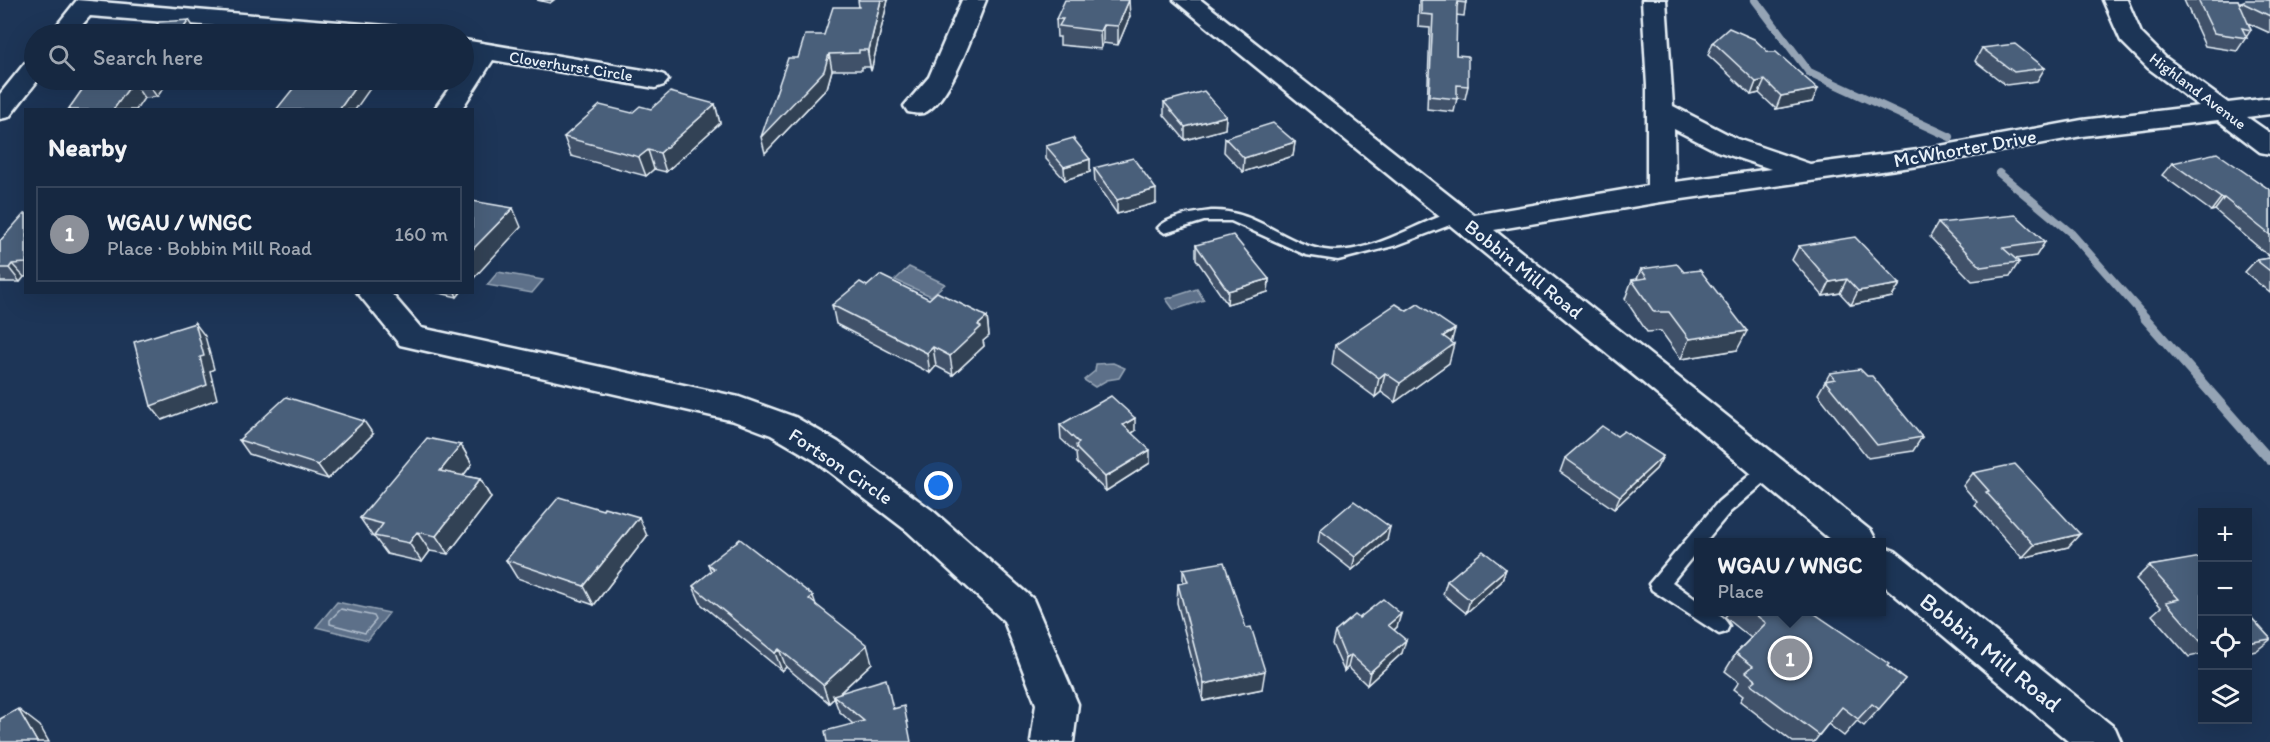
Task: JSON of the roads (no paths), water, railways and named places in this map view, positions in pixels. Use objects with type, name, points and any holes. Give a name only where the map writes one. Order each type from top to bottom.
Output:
[{"type":"street","points":[[916,106],[941,80],[974,0]]},
{"type":"street","name":"Bobbin Mill Road","points":[[1186,0],[1462,220],[1852,538]]},
{"type":"street","points":[[1654,0],[1660,110],[1661,194]]},
{"type":"street","name":"Highland Avenue","points":[[2115,0],[2130,36],[2157,63],[2270,146]]},
{"type":"street","points":[[70,24],[86,4],[294,24]]},
{"type":"street","name":"Cloverhurst Circle","points":[[475,49],[655,80]]},
{"type":"street","points":[[0,111],[24,81]]},
{"type":"street","points":[[448,108],[456,90]]},
{"type":"street","name":"McWhorter Drive","points":[[1462,220],[1918,158],[2082,128],[2270,106]]},
{"type":"street","points":[[1660,110],[1707,137],[1758,158],[1814,171]]},
{"type":"street","name":"Fortson Circle","points":[[374,294],[411,337],[739,410],[783,426],[826,451],[920,521],[1020,611],[1057,704],[1052,742]]},
{"type":"street","name":"Bobbin Mill Road","points":[[1886,566],[2100,742]]},
{"type":"lane","points":[[1165,228],[1195,217],[1220,214],[1243,220],[1297,246],[1326,255],[1346,255],[1462,220]]},
{"type":"lane","points":[[1698,538],[1724,507],[1769,469]]},
{"type":"lane","points":[[1694,543],[1659,584],[1694,608]]},
{"type":"lane","points":[[1705,616],[1719,626]]},
{"type":"water","points":[[909,267],[945,284],[931,296],[895,280]]},
{"type":"water","points":[[498,272],[543,280],[532,293],[487,285]]},
{"type":"water","points":[[1197,289],[1204,300],[1174,310],[1166,299]]},
{"type":"water","points":[[1113,363],[1125,368],[1119,378],[1107,380],[1095,387],[1084,380],[1095,371],[1096,364]]},
{"type":"water","points":[[337,602],[389,613],[368,640],[316,627]]},
{"type":"waterway","points":[[1755,0],[1809,72],[1950,137]]},
{"type":"waterway","points":[[1999,173],[2071,233],[2146,318]]},
{"type":"waterway","points":[[2144,317],[2270,460]]},
{"type":"place","name":"WGAU / WNGC","points":[[1790,658]]}]
